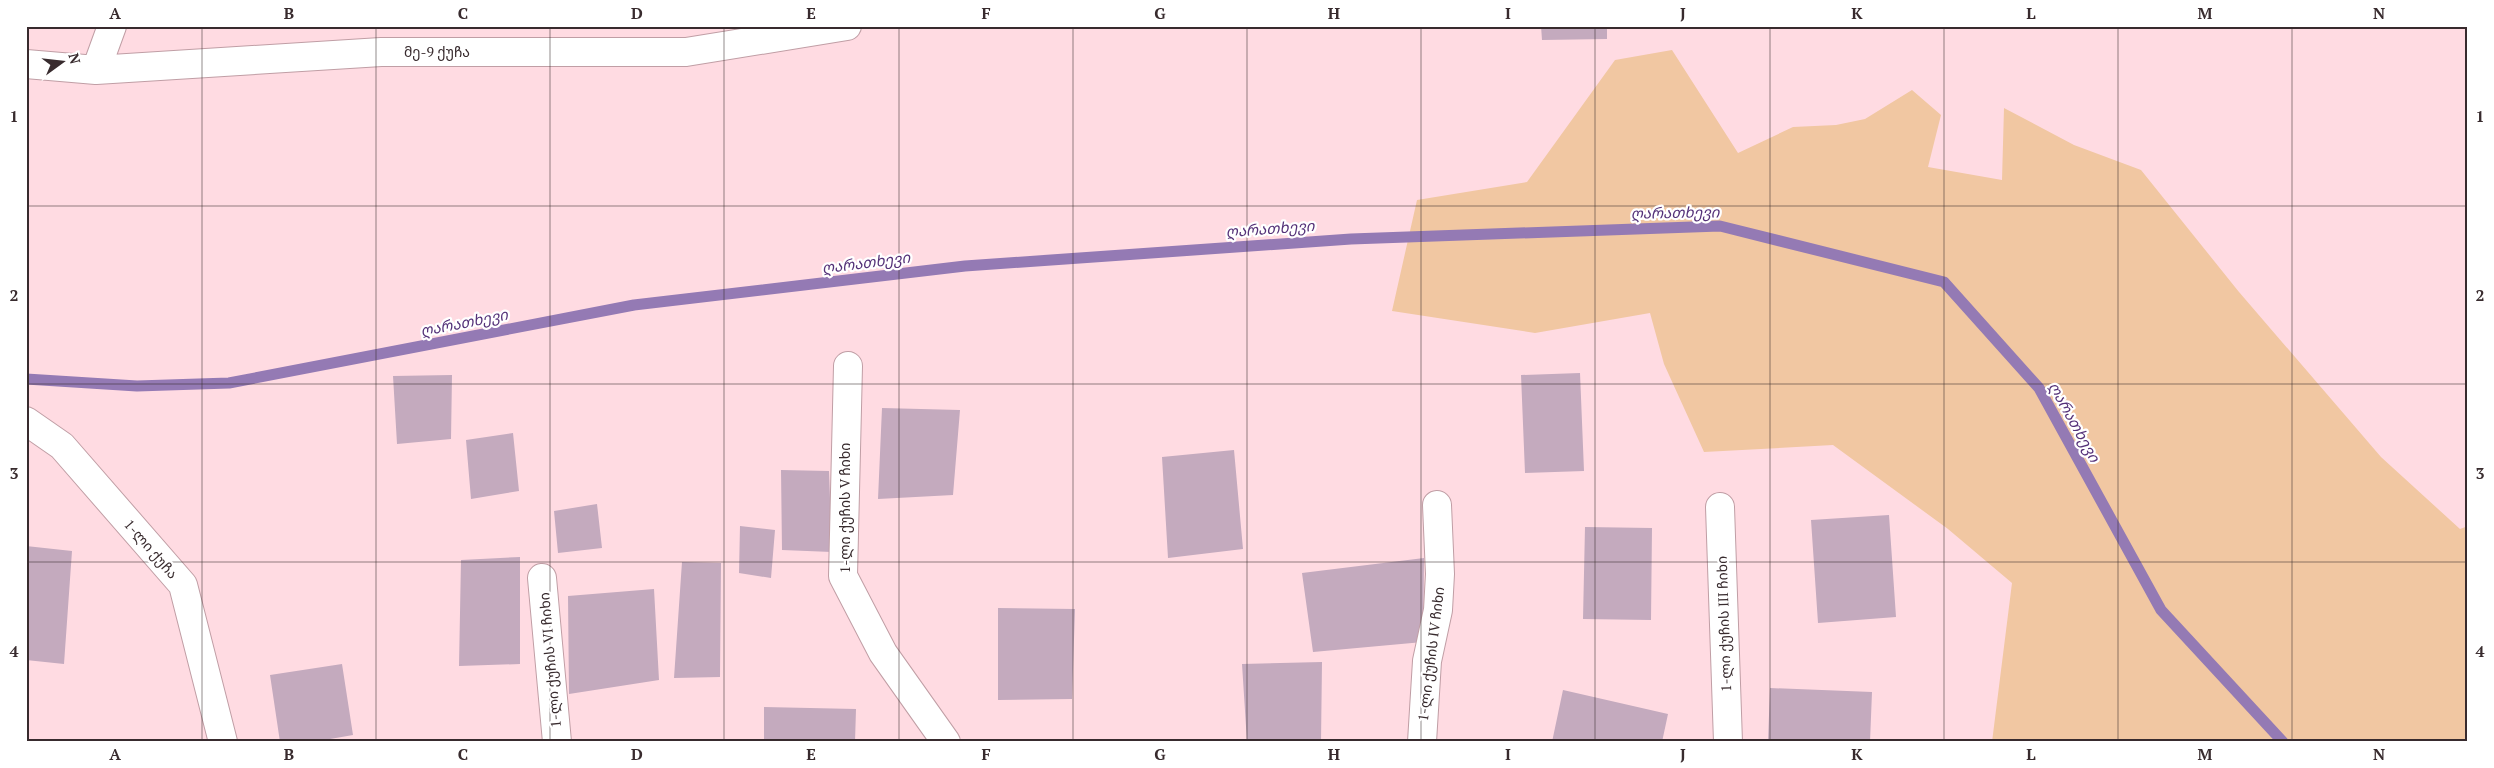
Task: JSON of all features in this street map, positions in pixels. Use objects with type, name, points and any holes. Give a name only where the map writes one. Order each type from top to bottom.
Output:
[{"type":"street","points":[[96,70],[112,26]]},
{"type":"street","name":"მე-9 ქუჩა","points":[[26,64],[96,70],[381,52],[686,52],[847,26]]},
{"type":"street","name":"1-ლი ქუჩის V ჩიხი","points":[[848,366],[843,576],[883,653],[946,742]]},
{"type":"street","name":"1-ლი ქუჩა","points":[[26,421],[62,446],[183,585],[223,742]]},
{"type":"street","name":"1-ლი ქუჩის IV ჩიხი","points":[[1422,742],[1427,661],[1438,610],[1440,574],[1437,506]]},
{"type":"street","name":"1-ლი ქუჩის III ჩიხი","points":[[1720,507],[1728,742]]},
{"type":"street","name":"1-ლი ქუჩის VI ჩიხი","points":[[542,578],[557,742]]},
{"type":"shaded area","points":[[1672,50],[1738,153],[1793,127],[1836,125],[1865,119],[1912,90],[1941,115],[1928,167],[2002,180],[2004,108],[2074,145],[2141,170],[2239,292],[2381,457],[2460,529],[2468,526],[2468,742],[1992,742],[2012,583],[1948,529],[1833,445],[1704,452],[1664,364],[1650,313],[1535,333],[1392,311],[1417,200],[1527,182],[1615,60]]},
{"type":"building","points":[[1541,26],[1607,26],[1607,39],[1542,40]]},
{"type":"building","points":[[1580,373],[1584,471],[1525,473],[1521,375]]},
{"type":"building","points":[[452,375],[451,439],[397,444],[393,376]]},
{"type":"building","points":[[882,408],[960,410],[953,495],[878,499]]},
{"type":"building","points":[[513,433],[519,491],[471,499],[466,440]]},
{"type":"building","points":[[1234,450],[1243,549],[1168,558],[1162,457]]},
{"type":"building","points":[[781,470],[829,471],[832,552],[782,550]]},
{"type":"building","points":[[597,504],[602,548],[558,553],[554,511]]},
{"type":"building","points":[[1889,515],[1896,617],[1818,623],[1811,520]]},
{"type":"building","points":[[740,526],[775,530],[771,578],[739,573]]},
{"type":"building","points":[[1585,527],[1652,528],[1651,620],[1583,619]]},
{"type":"building","points":[[26,546],[72,551],[64,664],[26,660]]},
{"type":"building","points":[[520,557],[520,664],[459,666],[461,560]]},
{"type":"building","points":[[1424,558],[1423,642],[1313,652],[1302,573]]},
{"type":"building","points":[[682,562],[721,563],[720,677],[674,678]]},
{"type":"building","points":[[654,589],[659,680],[569,694],[568,596]]},
{"type":"building","points":[[998,608],[1075,609],[1072,699],[998,700]]},
{"type":"building","points":[[1322,662],[1321,742],[1247,742],[1242,664]]},
{"type":"building","points":[[342,664],[353,735],[313,742],[280,742],[270,675]]},
{"type":"building","points":[[1770,688],[1872,692],[1870,742],[1768,742]]},
{"type":"building","points":[[1563,690],[1668,714],[1662,742],[1552,742]]},
{"type":"building","points":[[764,707],[856,709],[855,742],[764,742]]},
{"type":"waterway","name":"ღარათხევი","points":[[26,379],[137,386],[229,383],[634,305],[965,266],[1351,239],[1720,226],[1944,282],[2039,388],[2161,610],[2283,742]]}]
